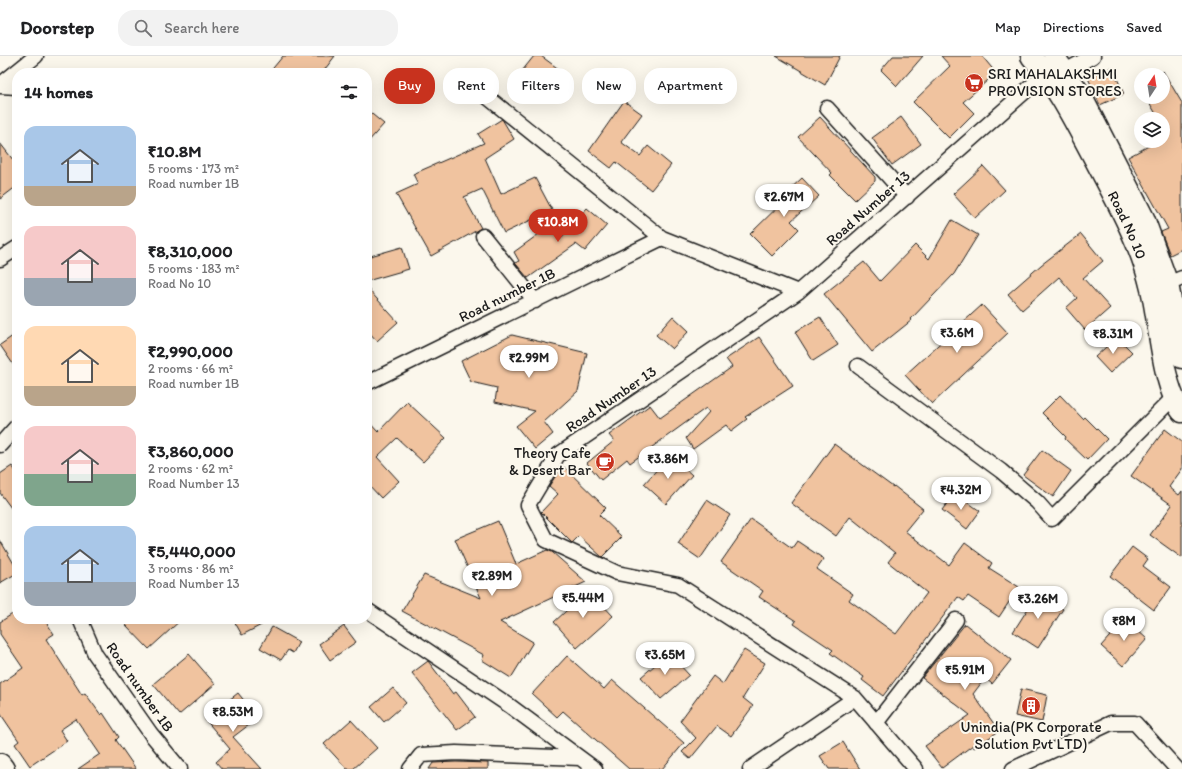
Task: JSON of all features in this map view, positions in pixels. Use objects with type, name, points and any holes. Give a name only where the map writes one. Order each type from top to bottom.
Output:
[{"type":"main road","name":"Road No 10","points":[[1031,56],[1065,104],[1128,225],[1151,288],[1167,375],[1178,404]]},
{"type":"main road","name":"Road No 10","points":[[1060,64],[1081,95],[1175,281],[1182,358]]},
{"type":"main road","points":[[0,765],[3,769]]},
{"type":"street","points":[[22,68],[36,56]]},
{"type":"street","points":[[1060,64],[1093,56]]},
{"type":"street","name":"Road Number 13","points":[[916,769],[855,698],[678,585],[617,573],[546,540],[528,505],[558,455],[798,292],[1045,74]]},
{"type":"street","points":[[0,86],[12,76]]},
{"type":"street","points":[[0,86],[12,87]]},
{"type":"street","points":[[496,104],[662,238],[798,292]]},
{"type":"street","points":[[828,108],[906,196]]},
{"type":"street","points":[[483,236],[535,301]]},
{"type":"street","name":"Road number 1B","points":[[372,381],[662,238]]},
{"type":"street","points":[[0,259],[12,251]]},
{"type":"street","points":[[858,366],[1002,471],[1052,519],[1178,404]]},
{"type":"street","points":[[0,445],[12,432]]},
{"type":"street","points":[[372,613],[510,706],[595,769]]},
{"type":"street","points":[[876,723],[956,620]]},
{"type":"street","name":"Road number 1B","points":[[82,624],[95,654],[151,734],[180,769]]},
{"type":"street","points":[[750,769],[855,698]]},
{"type":"street","points":[[1013,769],[1111,723],[1135,723],[1177,769]]},
{"type":"street","points":[[410,769],[421,755],[442,754],[580,758]]},
{"type":"building","points":[[283,56],[335,56],[326,68],[273,68]]},
{"type":"building","points":[[534,56],[541,56],[557,68],[524,68]]},
{"type":"building","points":[[776,56],[840,56],[825,85]]},
{"type":"building","points":[[893,56],[923,56],[897,86],[881,70]]},
{"type":"building","points":[[941,56],[982,56],[996,73],[963,102],[974,113],[949,138],[913,102],[950,66]]},
{"type":"building","points":[[1112,67],[1124,94],[1100,105],[1088,78]]},
{"type":"building","points":[[1170,83],[1182,103],[1182,249],[1170,255],[1161,232],[1168,229],[1128,157],[1145,148],[1170,148],[1170,112],[1155,112],[1150,104],[1170,104]]},
{"type":"building","points":[[622,104],[628,104],[642,114],[621,142],[640,156],[648,146],[671,165],[651,190],[616,162],[611,168],[589,151]]},
{"type":"building","points":[[372,114],[384,124],[372,137]]},
{"type":"building","points":[[820,117],[875,177],[875,181],[855,200],[830,175],[832,173],[798,137]]},
{"type":"building","points":[[901,117],[921,144],[892,165],[872,138]]},
{"type":"building","points":[[502,119],[514,139],[485,158],[501,194],[535,178],[552,210],[504,233],[482,189],[464,197],[481,228],[431,256],[396,194],[418,184],[413,174],[484,143],[478,134]]},
{"type":"building","points":[[0,143],[12,159],[12,190],[0,199]]},
{"type":"building","points":[[983,166],[1005,190],[975,218],[953,194]]},
{"type":"building","points":[[802,178],[819,196],[791,221],[799,229],[772,256],[750,234],[790,195],[787,192]]},
{"type":"building","points":[[587,208],[607,225],[585,251],[576,244],[528,278],[515,263],[519,261],[514,252],[550,226],[560,239]]},
{"type":"building","points":[[952,220],[978,235],[954,274],[911,319],[912,320],[872,352],[824,294],[864,262],[880,281],[915,245],[929,259]]},
{"type":"building","points":[[1081,234],[1103,261],[1083,278],[1110,308],[1085,330],[1066,308],[1077,298],[1059,277],[1022,310],[1008,294],[1041,265]]},
{"type":"building","points":[[402,247],[409,269],[372,280],[372,256]]},
{"type":"building","points":[[372,293],[398,322],[377,341],[372,336]]},
{"type":"building","points":[[982,305],[1008,333],[932,404],[905,375]]},
{"type":"building","points":[[673,316],[689,331],[672,349],[656,335]]},
{"type":"building","points":[[820,317],[838,345],[813,361],[795,332]]},
{"type":"building","points":[[512,335],[587,353],[578,391],[544,422],[553,434],[535,449],[516,426],[535,411],[495,402],[497,388],[471,382],[461,361]]},
{"type":"building","points":[[12,337],[12,363],[0,345]]},
{"type":"building","points":[[759,337],[793,386],[745,417],[747,419],[731,431],[726,425],[693,449],[686,438],[709,412],[706,408],[630,463],[627,459],[601,480],[587,463],[614,441],[609,435],[650,405],[660,418],[732,367],[726,359]]},
{"type":"building","points":[[1117,337],[1132,352],[1110,373],[1095,357]]},
{"type":"building","points":[[1060,395],[1083,419],[1085,417],[1107,439],[1087,460],[1065,439],[1066,437],[1042,413]]},
{"type":"building","points":[[407,402],[446,438],[423,462],[397,438],[377,457],[399,481],[381,498],[372,488],[372,425],[378,432]]},
{"type":"building","points":[[1165,429],[1182,442],[1182,469],[1169,487],[1179,495],[1182,491],[1182,558],[1150,535],[1172,505],[1131,476]]},
{"type":"building","points":[[834,444],[893,487],[894,486],[923,509],[905,531],[949,565],[965,543],[992,563],[989,568],[1019,587],[999,617],[968,596],[964,601],[958,597],[883,696],[862,680],[864,677],[830,653],[833,650],[794,624],[796,621],[759,597],[763,591],[721,562],[751,519],[792,548],[797,541],[824,559],[817,569],[853,594],[849,600],[896,634],[927,593],[888,562],[895,553],[850,517],[836,536],[791,503]]},
{"type":"building","points":[[1042,450],[1071,471],[1053,497],[1023,475]]},
{"type":"building","points":[[670,455],[692,475],[666,504],[644,484]]},
{"type":"building","points":[[12,466],[12,509],[0,493],[0,474]]},
{"type":"building","points":[[564,467],[606,508],[599,515],[622,537],[602,557],[579,536],[572,543],[541,512],[558,494],[549,486]]},
{"type":"building","points":[[955,493],[980,511],[967,529],[942,510]]},
{"type":"building","points":[[707,500],[730,515],[700,559],[678,544]]},
{"type":"building","points":[[498,521],[516,564],[547,550],[552,552],[586,582],[500,622],[533,642],[511,678],[482,660],[484,655],[402,611],[424,575],[481,598],[455,539]]},
{"type":"building","points":[[0,540],[12,560],[12,576],[0,583]]},
{"type":"building","points":[[1132,547],[1148,559],[1143,566],[1171,587],[1154,610],[1110,576]]},
{"type":"building","points":[[589,590],[613,616],[577,648],[554,622]]},
{"type":"building","points":[[1038,593],[1063,609],[1038,648],[1013,632]]},
{"type":"building","points":[[12,614],[12,624],[47,624],[54,634],[46,639],[82,695],[85,693],[101,715],[103,713],[119,737],[116,740],[136,769],[78,769],[100,754],[76,719],[60,730],[67,741],[30,766],[15,744],[19,741],[0,713],[0,684],[23,668],[0,634],[0,622]]},
{"type":"building","points":[[1125,619],[1147,639],[1123,666],[1101,646]]},
{"type":"building","points":[[125,624],[176,624],[149,649]]},
{"type":"building","points":[[236,624],[263,624],[242,635]]},
{"type":"building","points":[[965,624],[1011,660],[992,684],[985,678],[973,694],[999,731],[974,748],[973,745],[942,768],[925,746],[970,715],[922,678]]},
{"type":"building","points":[[344,626],[356,642],[330,660],[319,644]]},
{"type":"building","points":[[272,627],[299,642],[293,653],[288,650],[281,660],[260,648]]},
{"type":"building","points":[[744,650],[765,663],[743,698],[753,706],[731,736],[717,726],[690,759],[682,752],[696,738],[680,721],[713,676],[723,684]]},
{"type":"building","points":[[669,653],[689,675],[661,699],[641,677]]},
{"type":"building","points":[[189,654],[215,684],[179,715],[153,684]]},
{"type":"building","points":[[567,656],[604,689],[612,680],[684,743],[662,769],[629,769],[563,711],[557,717],[532,694]]},
{"type":"building","points":[[428,661],[453,694],[456,692],[475,717],[457,730],[412,673]]},
{"type":"building","points":[[393,688],[406,703],[384,722],[371,707]]},
{"type":"building","name":"Unindia(PK Corporate Solution Pvt LTD)","points":[[1021,689],[1047,695],[1042,722],[1015,716]]},
{"type":"building","points":[[238,693],[258,718],[233,737],[262,769],[222,769],[216,762],[230,749],[205,719]]},
{"type":"building","points":[[351,720],[377,748],[353,769],[347,769],[324,744]]},
{"type":"building","points":[[843,742],[860,769],[829,769],[820,756]]},
{"type":"building","points":[[433,763],[488,763],[488,769],[429,769]]},
{"type":"place","name":"SRI MAHALAKSHMI PROVISION STORES","points":[[974,83]]},
{"type":"place","name":"Theory Cafe & Desert Bar","points":[[605,462]]},
{"type":"place","name":"Unindia(PK Corporate Solution Pvt LTD)","points":[[1031,706]]}]
